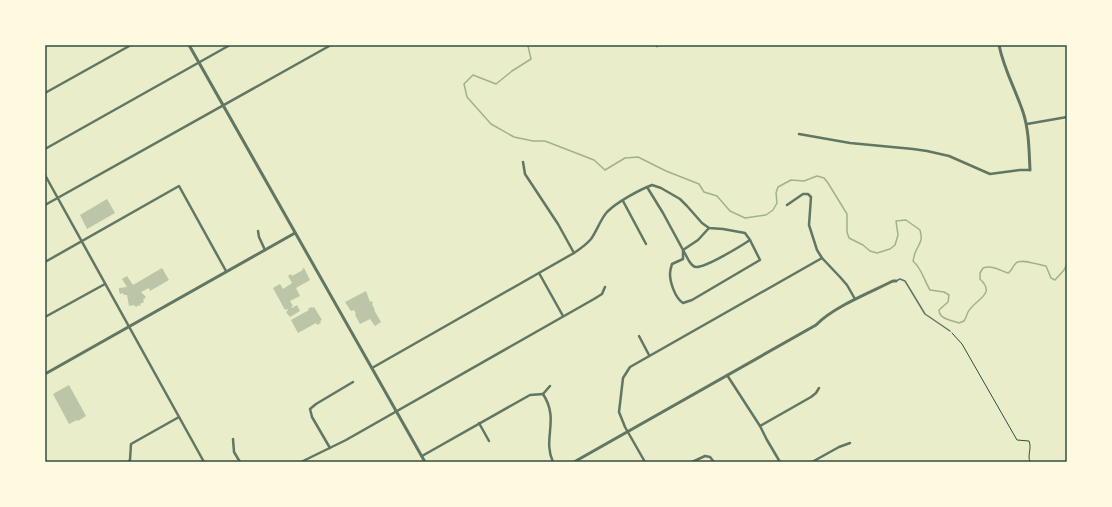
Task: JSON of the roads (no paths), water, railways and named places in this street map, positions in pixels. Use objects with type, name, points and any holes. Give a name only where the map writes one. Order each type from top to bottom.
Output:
[{"type":"street","points":[[45,94],[131,45]]},
{"type":"street","points":[[189,45],[425,462]]},
{"type":"street","points":[[45,150],[230,45]]},
{"type":"street","points":[[45,205],[331,45]]},
{"type":"street","points":[[799,134],[850,143],[913,148],[949,156],[990,174],[1030,170],[1026,124],[1018,98],[1007,75],[999,45]]},
{"type":"street","points":[[1026,124],[1067,117]]},
{"type":"street","points":[[523,162],[525,174],[558,224],[574,253]]},
{"type":"street","points":[[45,175],[204,462]]},
{"type":"street","points":[[372,368],[585,246],[592,238],[607,212],[623,201],[652,185],[661,188],[680,199],[702,223],[709,228],[745,233],[760,260],[692,300],[683,303],[676,295],[670,272],[672,264],[683,259],[683,250]]},
{"type":"street","points":[[45,262],[178,186],[226,271]]},
{"type":"street","points":[[647,187],[664,213],[683,250],[694,267],[698,268],[706,265],[750,240]]},
{"type":"street","points":[[787,205],[803,194],[808,194],[811,197],[809,225],[822,258],[847,285],[855,300]]},
{"type":"street","points":[[623,201],[646,244]]},
{"type":"street","points":[[683,250],[698,240],[709,228]]},
{"type":"street","points":[[258,231],[265,250]]},
{"type":"street","points":[[45,374],[295,233]]},
{"type":"street","points":[[645,462],[622,421],[620,412],[623,378],[630,367],[822,258]]},
{"type":"street","points":[[539,273],[563,316]]},
{"type":"street","points":[[574,462],[816,325],[821,320],[855,300],[893,281],[896,281]]},
{"type":"street","points":[[45,317],[105,284]]},
{"type":"street","points":[[301,462],[330,448],[602,294],[605,287]]},
{"type":"street","points":[[639,336],[649,355]]},
{"type":"street","points":[[727,375],[760,426],[780,462]]},
{"type":"street","points":[[330,448],[312,417],[310,409],[353,382]]},
{"type":"street","points":[[422,456],[530,395],[543,394],[550,386]]},
{"type":"street","points":[[760,426],[811,397],[820,388]]},
{"type":"street","points":[[543,394],[551,410],[549,446],[553,462]]},
{"type":"street","points":[[128,462],[130,460],[131,444],[179,417]]},
{"type":"street","points":[[479,423],[489,441]]},
{"type":"street","points":[[233,439],[234,452],[240,462]]},
{"type":"street","points":[[812,462],[839,447],[850,443]]},
{"type":"street","points":[[692,462],[705,456],[710,457],[714,462]]},
{"type":"lane","points":[[896,281],[900,279],[906,281],[925,314],[950,332]]},
{"type":"waterway","points":[[528,45],[531,59],[512,71],[496,84],[473,75],[464,84],[467,97],[491,124],[514,137],[533,141],[545,141],[594,160],[605,170],[625,158],[638,157],[666,171],[699,184],[704,192],[717,196],[730,211],[745,218],[766,215],[773,210],[777,203],[776,193],[778,187],[791,180],[804,181],[817,176],[824,178],[847,214],[847,232],[849,238],[863,245],[870,251],[877,253],[890,249],[895,245],[898,235],[896,221],[906,220],[920,230],[921,239],[913,261],[921,271],[930,290],[944,292],[949,295],[948,302],[939,310],[941,315],[946,319],[959,323],[964,321],[971,308],[986,293],[985,284],[980,279],[980,273],[983,268],[992,267],[1008,273],[1016,263],[1026,261],[1046,266],[1051,278],[1055,280],[1067,264]]}]
